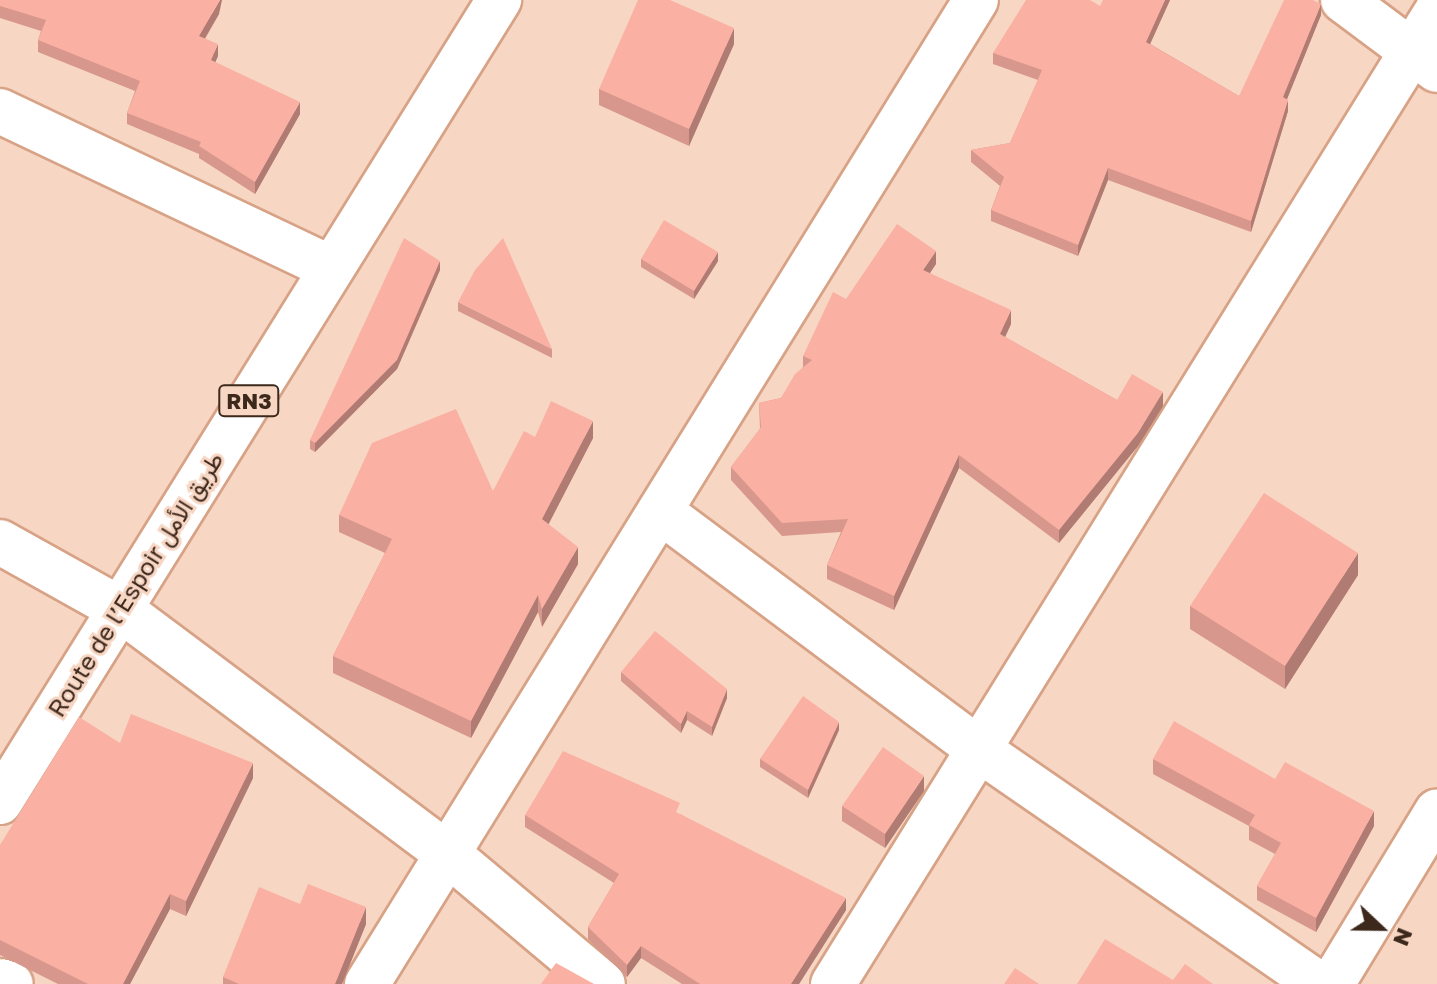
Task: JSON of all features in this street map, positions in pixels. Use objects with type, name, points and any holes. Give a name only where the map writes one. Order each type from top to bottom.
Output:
[{"type":"main road","name":"Route de l’Espoir طريق الأمل","points":[[0,802],[499,0]]},
{"type":"main road","points":[[367,984],[976,0]]},
{"type":"main road","points":[[1343,0],[1424,61]]},
{"type":"main road","points":[[833,984],[978,749],[1424,61],[1437,11]]},
{"type":"main road","points":[[0,111],[331,268]]},
{"type":"main road","points":[[660,511],[978,749],[1319,984]]},
{"type":"main road","points":[[0,542],[120,609],[448,854],[603,984]]},
{"type":"main road","points":[[1332,984],[1437,811]]},
{"type":"main road","points":[[0,981],[11,984]]},
{"type":"building","points":[[0,0],[220,0],[199,36],[218,44],[211,60],[300,102],[255,182],[199,146],[201,142],[127,113],[140,81],[38,40],[46,20],[0,6]]},
{"type":"building","points":[[638,0],[670,0],[734,28],[689,129],[599,89]]},
{"type":"building","points":[[1026,0],[1090,0],[1100,6],[1103,0],[1165,0],[1146,42],[1239,96],[1284,0],[1313,0],[1321,4],[1283,97],[1288,100],[1251,221],[1108,168],[1078,245],[991,210],[1004,177],[971,150],[1010,143],[1042,70],[993,53]]},
{"type":"building","points":[[664,220],[718,252],[694,291],[641,259]]},
{"type":"building","points":[[897,224],[936,251],[923,270],[1011,310],[1000,334],[1117,400],[1132,374],[1163,392],[1138,433],[1059,530],[959,455],[894,596],[827,565],[848,519],[782,523],[731,467],[761,427],[759,403],[781,398],[795,374],[812,360],[803,356],[833,292],[846,299]]},
{"type":"building","points":[[404,238],[440,261],[397,360],[315,443],[310,440]]},
{"type":"building","points":[[503,238],[552,349],[458,302],[475,270]]},
{"type":"building","points":[[551,401],[593,421],[542,519],[578,547],[542,609],[538,595],[471,721],[333,656],[392,539],[339,515],[372,443],[456,409],[493,491],[524,431],[535,437]]},
{"type":"building","points":[[1264,493],[1358,553],[1285,666],[1190,606]]},
{"type":"building","points":[[655,631],[727,689],[712,727],[687,711],[681,724],[621,672]]},
{"type":"building","points":[[803,696],[839,722],[808,790],[760,759]]},
{"type":"building","points":[[131,714],[253,763],[186,901],[170,894],[123,984],[88,984],[0,940],[0,845],[79,717],[120,743]]},
{"type":"building","points":[[1174,721],[1275,779],[1285,762],[1374,811],[1316,918],[1257,886],[1281,843],[1249,825],[1255,815],[1153,759]]},
{"type":"building","points":[[883,747],[924,776],[885,834],[842,806]]},
{"type":"building","points":[[563,751],[680,803],[676,812],[846,898],[791,984],[700,984],[641,946],[627,965],[588,927],[619,874],[525,815]]},
{"type":"building","points":[[308,884],[366,907],[335,984],[239,984],[223,977],[259,887],[300,904]]},
{"type":"building","points":[[1105,939],[1173,980],[1185,964],[1213,984],[1077,984]]},
{"type":"building","points":[[556,963],[594,984],[541,984]]},
{"type":"building","points":[[1015,968],[1039,984],[1004,984]]}]
